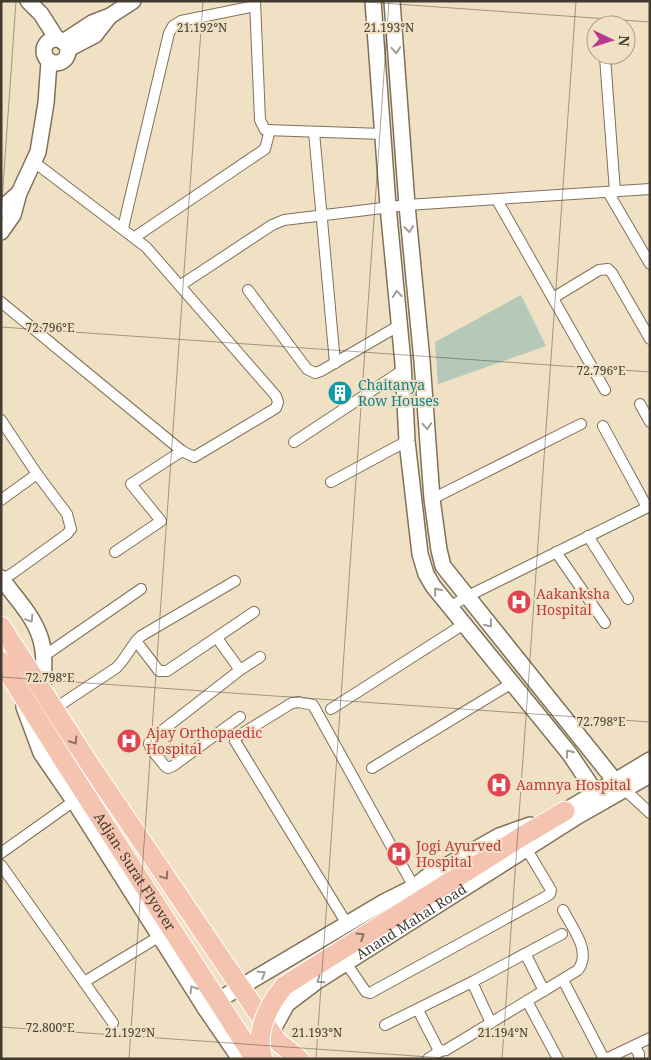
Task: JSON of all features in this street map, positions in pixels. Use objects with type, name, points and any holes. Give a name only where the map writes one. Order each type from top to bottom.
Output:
[{"type":"highway","points":[[1,626],[88,762],[241,987],[277,1044],[299,1059]]},
{"type":"highway","name":"Adjan- Surat Flyover","points":[[1,661],[255,1059]]},
{"type":"highway","points":[[263,1059],[261,1031],[265,1014],[272,1001],[284,986],[524,843],[565,811]]},
{"type":"street","points":[[28,1],[41,14],[59,43],[67,57],[61,63],[53,64],[46,60],[43,52],[44,48],[59,43],[92,23],[110,16],[133,1]]},
{"type":"street","points":[[373,1],[388,206],[400,325],[407,440],[420,554],[426,574],[450,607],[570,754],[611,787],[650,813]]},
{"type":"street","points":[[392,1],[432,499],[443,566],[466,597],[585,742],[611,787]]},
{"type":"street","points":[[123,228],[169,33],[173,26],[181,21],[255,4],[260,120],[265,130],[383,134]]},
{"type":"street","points":[[1,232],[13,215],[19,193],[38,152],[43,131],[49,62]]},
{"type":"street","points":[[605,65],[612,192],[650,264]]},
{"type":"street","points":[[135,237],[265,149],[270,130]]},
{"type":"street","points":[[314,132],[335,363]]},
{"type":"street","points":[[1,302],[182,451],[194,457],[276,408],[278,402],[276,396],[154,255],[135,237],[34,162]]},
{"type":"street","points":[[181,285],[272,225],[284,220],[388,206],[650,189]]},
{"type":"street","points":[[1,209],[19,193]]},
{"type":"street","points":[[497,200],[605,390]]},
{"type":"street","points":[[553,298],[599,270],[608,269],[650,339]]},
{"type":"street","points":[[248,290],[311,372],[321,372],[400,325]]},
{"type":"street","points":[[294,442],[403,370]]},
{"type":"street","points":[[640,404],[650,422]]},
{"type":"street","points":[[1,420],[37,474],[67,514],[71,529],[44,551],[2,579],[41,637],[44,656],[43,692]]},
{"type":"street","points":[[432,499],[581,424]]},
{"type":"street","points":[[450,607],[466,597],[648,506],[603,426]]},
{"type":"street","points":[[331,482],[407,440]]},
{"type":"street","points":[[115,552],[160,521],[131,484],[182,451]]},
{"type":"street","points":[[1,500],[37,474]]},
{"type":"street","points":[[588,536],[628,599]]},
{"type":"street","points":[[556,552],[606,623]]},
{"type":"street","points":[[54,709],[116,668],[136,640],[235,581]]},
{"type":"street","points":[[44,656],[141,589]]},
{"type":"street","points":[[136,640],[159,671],[163,672],[254,612]]},
{"type":"street","points":[[331,709],[464,624]]},
{"type":"street","points":[[217,638],[240,670]]},
{"type":"street","points":[[240,717],[168,768],[149,744],[150,740],[240,670],[260,657]]},
{"type":"street","points":[[15,683],[41,753],[74,801],[205,1008],[241,1059]]},
{"type":"street","points":[[372,768],[512,683]]},
{"type":"street","points":[[347,924],[235,741],[235,738],[292,703],[313,705],[414,887]]},
{"type":"street","name":"Anand Mahal Road","points":[[241,1059],[277,1044],[287,1004],[316,982],[650,760]]},
{"type":"street","name":"Anand Mahal Road","points":[[205,1008],[499,836],[565,811],[611,787],[650,775]]},
{"type":"street","points":[[1,853],[74,801]]},
{"type":"street","points":[[346,963],[366,992],[370,994],[550,894],[550,890],[524,843]]},
{"type":"street","points":[[1,865],[113,1023]]},
{"type":"street","points":[[428,1059],[440,1050],[446,1050],[578,970],[584,959],[581,943],[563,910]]},
{"type":"street","points":[[385,1026],[526,955],[562,934]]},
{"type":"street","points":[[84,982],[160,936]]},
{"type":"street","points":[[526,955],[544,991]]},
{"type":"street","points":[[563,980],[605,1059],[650,1038]]},
{"type":"street","points":[[472,982],[491,1023]]},
{"type":"street","points":[[528,1001],[558,1059]]},
{"type":"street","points":[[418,1010],[440,1050]]},
{"type":"street","points":[[634,1046],[640,1059]]},
{"type":"green space","points":[[521,295],[546,346],[438,384],[435,342]]},
{"type":"place","name":"Chaitanya Row Houses","points":[[340,393]]},
{"type":"place","name":"Aakanksha Hospital","points":[[519,602]]},
{"type":"place","name":"Ajay Orthopaedic Hospital","points":[[129,741]]},
{"type":"place","name":"Aamnya Hospital","points":[[499,785]]},
{"type":"place","name":"Jogi Ayurved Hospital","points":[[399,854]]}]
